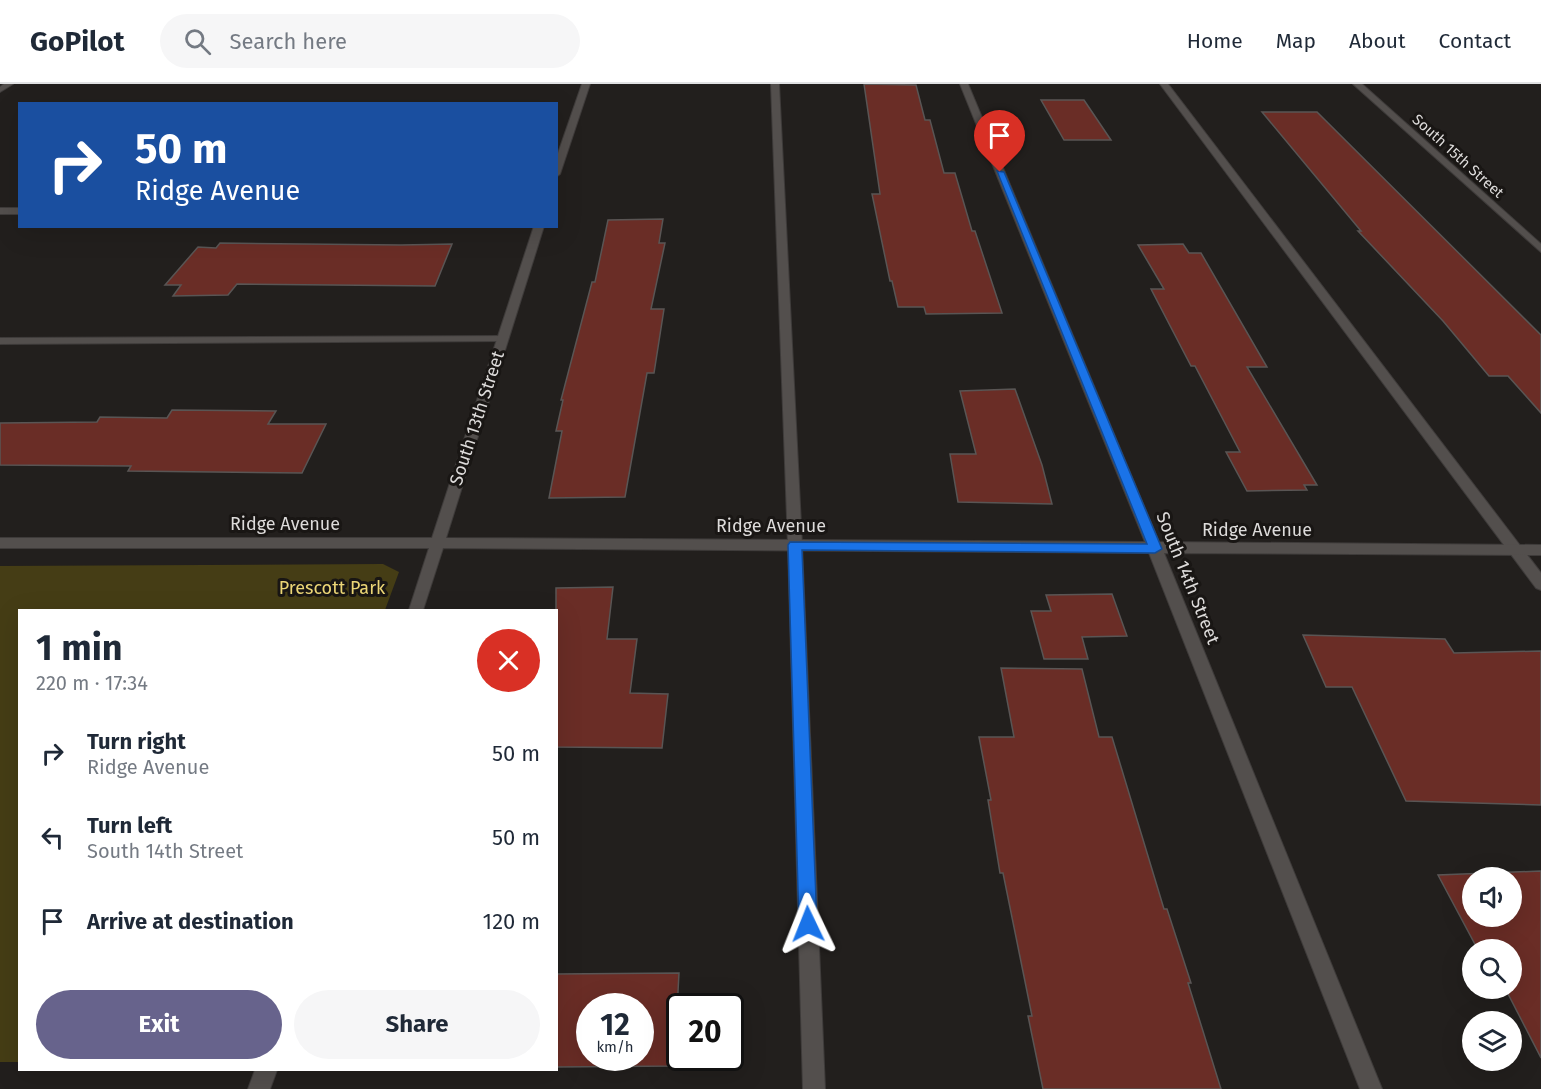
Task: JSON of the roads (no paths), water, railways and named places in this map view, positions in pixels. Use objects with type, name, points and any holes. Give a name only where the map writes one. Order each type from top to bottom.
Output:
[{"type":"street","points":[[0,90],[9,84]]},
{"type":"street","points":[[558,168],[586,84]]},
{"type":"street","points":[[775,84],[795,545],[814,1089]]},
{"type":"street","name":"South 14th Street","points":[[964,84],[1155,549],[1371,1089]]},
{"type":"street","points":[[1164,84],[1541,584]]},
{"type":"street","name":"South 15th Street","points":[[1357,84],[1541,249]]},
{"type":"street","points":[[0,211],[18,211]]},
{"type":"street","name":"South 13th Street","points":[[416,609],[538,228]]},
{"type":"street","points":[[0,341],[502,339]]},
{"type":"street","name":"Ridge Avenue","points":[[0,543],[438,543],[1541,550]]},
{"type":"street","points":[[259,1089],[266,1071]]},
{"type":"park label","name":"Prescott Park","points":[[332,588]]}]
